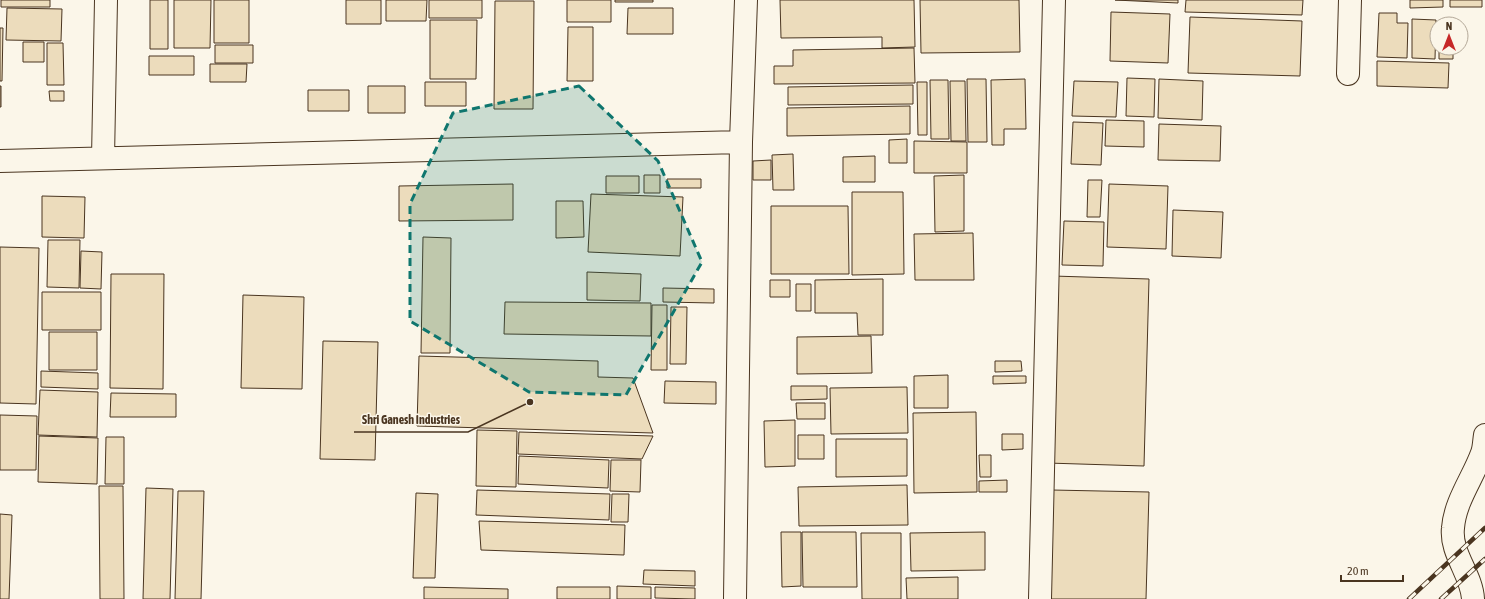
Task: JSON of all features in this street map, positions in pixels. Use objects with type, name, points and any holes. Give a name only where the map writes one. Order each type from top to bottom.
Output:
[{"type":"street","points":[[103,158],[106,0]]},
{"type":"street","points":[[735,599],[741,142],[746,0]]},
{"type":"street","points":[[1040,599],[1054,0]]},
{"type":"street","points":[[1348,74],[1350,0]]},
{"type":"street","points":[[0,160],[741,142]]},
{"type":"street","points":[[1473,599],[1467,576],[1457,554],[1452,530],[1455,513],[1483,452],[1485,435]]},
{"type":"highlighted area","points":[[579,86],[658,161],[702,262],[626,395],[529,392],[410,321],[410,204],[453,113]]},
{"type":"building","points":[[1,0],[50,0],[50,7],[1,7]]},
{"type":"building","points":[[150,0],[168,0],[168,49],[150,49]]},
{"type":"building","points":[[174,0],[211,0],[210,48],[174,48]]},
{"type":"building","points":[[214,0],[249,0],[249,43],[214,43]]},
{"type":"building","points":[[346,0],[381,0],[381,24],[346,24]]},
{"type":"building","points":[[386,0],[427,0],[426,21],[386,21]]},
{"type":"building","points":[[429,0],[482,0],[482,18],[429,18]]},
{"type":"building","points":[[567,0],[611,0],[611,22],[567,22]]},
{"type":"building","points":[[615,0],[653,0],[653,2],[615,2]]},
{"type":"building","points":[[780,0],[914,0],[915,47],[882,48],[882,37],[781,38]]},
{"type":"building","points":[[920,0],[1019,0],[1020,52],[921,53]]},
{"type":"building","points":[[1115,0],[1178,0],[1178,3]]},
{"type":"building","points":[[1186,0],[1303,0],[1302,15],[1185,12]]},
{"type":"building","points":[[1410,0],[1443,0],[1443,7],[1410,8]]},
{"type":"building","points":[[1450,0],[1482,0],[1482,7],[1450,7]]},
{"type":"building","points":[[495,1],[534,1],[533,109],[494,109]]},
{"type":"building","points":[[7,8],[62,9],[61,41],[6,40]]},
{"type":"building","points":[[628,8],[673,8],[673,34],[627,34]]},
{"type":"building","points":[[1111,12],[1170,14],[1168,63],[1110,61]]},
{"type":"building","points":[[1379,13],[1397,13],[1397,23],[1408,23],[1407,58],[1377,57]]},
{"type":"building","points":[[1190,17],[1302,21],[1300,76],[1188,73]]},
{"type":"building","points":[[1412,19],[1429,20],[1429,56],[1435,56],[1435,59],[1412,58]]},
{"type":"building","points":[[430,20],[477,20],[476,79],[430,79]]},
{"type":"building","points":[[568,27],[593,27],[593,81],[567,81]]},
{"type":"building","points":[[0,28],[3,28],[2,81],[0,81]]},
{"type":"building","points":[[23,42],[44,42],[44,62],[23,62]]},
{"type":"building","points":[[47,43],[63,43],[64,85],[47,85]]},
{"type":"building","points":[[215,45],[253,45],[253,63],[215,63]]},
{"type":"building","points":[[914,48],[915,83],[774,84],[774,66],[793,66],[793,50]]},
{"type":"building","points":[[149,56],[194,56],[194,75],[149,75]]},
{"type":"building","points":[[1439,56],[1453,56],[1453,59],[1439,59]]},
{"type":"building","points":[[1377,61],[1449,63],[1448,88],[1377,86]]},
{"type":"building","points":[[210,64],[247,64],[246,82],[210,82]]},
{"type":"building","points":[[1127,78],[1155,79],[1154,117],[1126,116]]},
{"type":"building","points":[[967,79],[986,79],[987,142],[968,142]]},
{"type":"building","points":[[1025,79],[1026,129],[1004,129],[1004,145],[992,145],[991,80]]},
{"type":"building","points":[[1159,79],[1203,81],[1202,120],[1158,118]]},
{"type":"building","points":[[930,80],[948,80],[949,139],[931,139]]},
{"type":"building","points":[[950,81],[965,81],[966,141],[951,141]]},
{"type":"building","points":[[1074,81],[1118,82],[1116,117],[1072,116]]},
{"type":"building","points":[[425,82],[466,82],[466,106],[425,106]]},
{"type":"building","points":[[917,82],[927,82],[927,135],[918,135]]},
{"type":"building","points":[[913,85],[913,104],[788,105],[788,87]]},
{"type":"building","points":[[1,86],[1,107],[0,107]]},
{"type":"building","points":[[368,86],[405,86],[405,113],[368,113]]},
{"type":"building","points":[[308,90],[349,90],[349,111],[308,111]]},
{"type":"building","points":[[49,91],[64,91],[64,101],[50,101]]},
{"type":"building","points":[[910,106],[910,134],[787,136],[787,108]]},
{"type":"building","points":[[1106,120],[1144,121],[1144,147],[1105,146]]},
{"type":"building","points":[[1073,122],[1103,123],[1101,165],[1071,164]]},
{"type":"building","points":[[1159,124],[1221,126],[1220,161],[1158,160]]},
{"type":"building","points":[[907,139],[907,163],[889,163],[889,140]]},
{"type":"building","points":[[914,141],[967,142],[967,173],[914,173]]},
{"type":"building","points":[[793,154],[794,190],[773,190],[772,155]]},
{"type":"building","points":[[875,156],[875,182],[843,182],[843,157]]},
{"type":"building","points":[[771,160],[771,180],[753,180],[753,161]]},
{"type":"building","points":[[644,175],[660,175],[660,193],[644,193]]},
{"type":"building","points":[[964,175],[964,231],[935,232],[934,176]]},
{"type":"building","points":[[606,176],[639,176],[639,193],[606,193]]},
{"type":"building","points":[[667,179],[701,179],[701,188],[667,188]]},
{"type":"building","points":[[1088,180],[1102,180],[1100,217],[1087,217]]},
{"type":"building","points":[[513,184],[513,220],[399,221],[399,186]]},
{"type":"building","points":[[1109,184],[1168,186],[1166,249],[1107,247]]},
{"type":"building","points":[[852,192],[903,192],[904,274],[852,275]]},
{"type":"building","points":[[591,194],[683,197],[680,256],[588,252]]},
{"type":"building","points":[[42,196],[85,197],[84,238],[42,237]]},
{"type":"building","points":[[556,201],[583,201],[584,237],[556,238]]},
{"type":"building","points":[[771,206],[848,206],[849,274],[771,274]]},
{"type":"building","points":[[1173,210],[1223,212],[1221,258],[1172,256]]},
{"type":"building","points":[[1064,221],[1104,222],[1103,266],[1062,265]]},
{"type":"building","points":[[973,233],[974,280],[915,280],[914,234]]},
{"type":"building","points":[[423,237],[451,238],[450,353],[421,353]]},
{"type":"building","points":[[48,240],[80,240],[79,288],[47,287]]},
{"type":"building","points":[[0,247],[39,248],[36,404],[0,403]]},
{"type":"building","points":[[81,251],[102,252],[101,289],[80,288]]},
{"type":"building","points":[[587,272],[641,274],[640,301],[587,300]]},
{"type":"building","points":[[111,274],[164,274],[163,389],[110,388]]},
{"type":"building","points":[[1053,276],[1149,279],[1144,466],[1047,463]]},
{"type":"building","points":[[883,279],[883,335],[858,335],[857,313],[815,313],[815,280]]},
{"type":"building","points":[[770,280],[790,280],[790,297],[770,297]]},
{"type":"building","points":[[796,284],[811,284],[811,311],[796,311]]},
{"type":"building","points":[[663,288],[714,289],[714,303],[663,302]]},
{"type":"building","points":[[42,292],[101,292],[101,330],[42,330]]},
{"type":"building","points":[[243,295],[304,297],[302,389],[241,388]]},
{"type":"building","points":[[505,302],[651,303],[651,336],[504,334]]},
{"type":"building","points":[[652,305],[667,305],[667,370],[651,370]]},
{"type":"building","points":[[671,307],[687,307],[686,364],[670,364]]},
{"type":"building","points":[[49,332],[97,332],[97,370],[49,370]]},
{"type":"building","points":[[871,336],[872,373],[797,374],[797,337]]},
{"type":"building","points":[[323,341],[378,342],[375,460],[320,459]]},
{"type":"building","points":[[419,356],[598,361],[598,377],[633,378],[653,433],[417,426]]},
{"type":"building","points":[[995,361],[1021,361],[1022,371],[995,372]]},
{"type":"building","points":[[41,371],[98,373],[98,389],[41,387]]},
{"type":"building","points":[[948,375],[948,408],[914,408],[914,376]]},
{"type":"building","points":[[993,376],[1026,376],[1026,383],[993,384]]},
{"type":"building","points":[[665,381],[716,382],[716,404],[664,403]]},
{"type":"building","points":[[791,386],[827,386],[827,399],[791,400]]},
{"type":"building","points":[[907,387],[908,433],[831,434],[830,388]]},
{"type":"building","points":[[40,390],[98,392],[97,437],[38,435]]},
{"type":"building","points":[[111,393],[176,394],[176,417],[110,417]]},
{"type":"building","points":[[796,403],[825,403],[825,419],[797,419]]},
{"type":"building","points":[[976,412],[977,492],[914,493],[913,413]]},
{"type":"building","points":[[0,415],[37,416],[36,470],[0,470]]},
{"type":"building","points":[[795,420],[795,466],[765,467],[764,421]]},
{"type":"building","points":[[477,430],[517,431],[516,487],[476,486]]},
{"type":"building","points":[[519,432],[653,436],[642,459],[518,454]]},
{"type":"building","points":[[1002,434],[1023,434],[1023,449],[1002,450]]},
{"type":"building","points":[[798,435],[824,435],[824,459],[798,459]]},
{"type":"building","points":[[39,436],[98,438],[97,484],[38,482]]},
{"type":"building","points":[[106,437],[124,437],[124,484],[105,484]]},
{"type":"building","points":[[836,439],[907,439],[907,476],[836,477]]},
{"type":"building","points":[[979,455],[991,455],[991,477],[980,477]]},
{"type":"building","points":[[519,456],[609,460],[608,488],[518,484]]},
{"type":"building","points":[[611,460],[641,460],[640,492],[610,491]]},
{"type":"building","points":[[1007,480],[1007,492],[979,492],[979,481]]},
{"type":"building","points":[[907,485],[908,525],[799,526],[798,487]]},
{"type":"building","points":[[99,486],[123,486],[124,599],[100,599]]},
{"type":"building","points":[[146,488],[173,489],[170,599],[143,599]]},
{"type":"building","points":[[477,490],[610,494],[609,520],[476,515]]},
{"type":"building","points":[[1052,490],[1149,492],[1146,599],[1048,599]]},
{"type":"building","points":[[178,491],[204,491],[201,599],[175,599]]},
{"type":"building","points":[[416,493],[438,494],[435,578],[413,578]]},
{"type":"building","points":[[612,494],[629,494],[628,522],[611,522]]},
{"type":"building","points":[[0,514],[12,515],[9,599],[0,599]]},
{"type":"building","points":[[479,521],[625,525],[624,555],[481,550]]},
{"type":"building","points":[[781,532],[801,532],[801,586],[782,587]]},
{"type":"building","points":[[802,532],[856,532],[857,587],[803,587]]},
{"type":"building","points":[[985,532],[985,570],[911,571],[910,533]]},
{"type":"building","points":[[861,533],[901,533],[901,599],[862,599]]},
{"type":"building","points":[[644,570],[695,571],[695,586],[643,584]]},
{"type":"building","points":[[958,577],[958,599],[907,599],[906,578]]},
{"type":"building","points":[[617,586],[651,587],[651,599],[617,599]]},
{"type":"building","points":[[424,587],[508,589],[508,599],[424,599]]},
{"type":"building","points":[[557,587],[610,587],[610,599],[557,599]]},
{"type":"building","points":[[655,587],[695,588],[695,599],[655,598]]},
{"type":"railway","points":[[1409,599],[1485,528]]},
{"type":"railway","points":[[1441,599],[1485,559]]},
{"type":"place","name":"Shri Ganesh Industries","points":[[530,402]]}]
